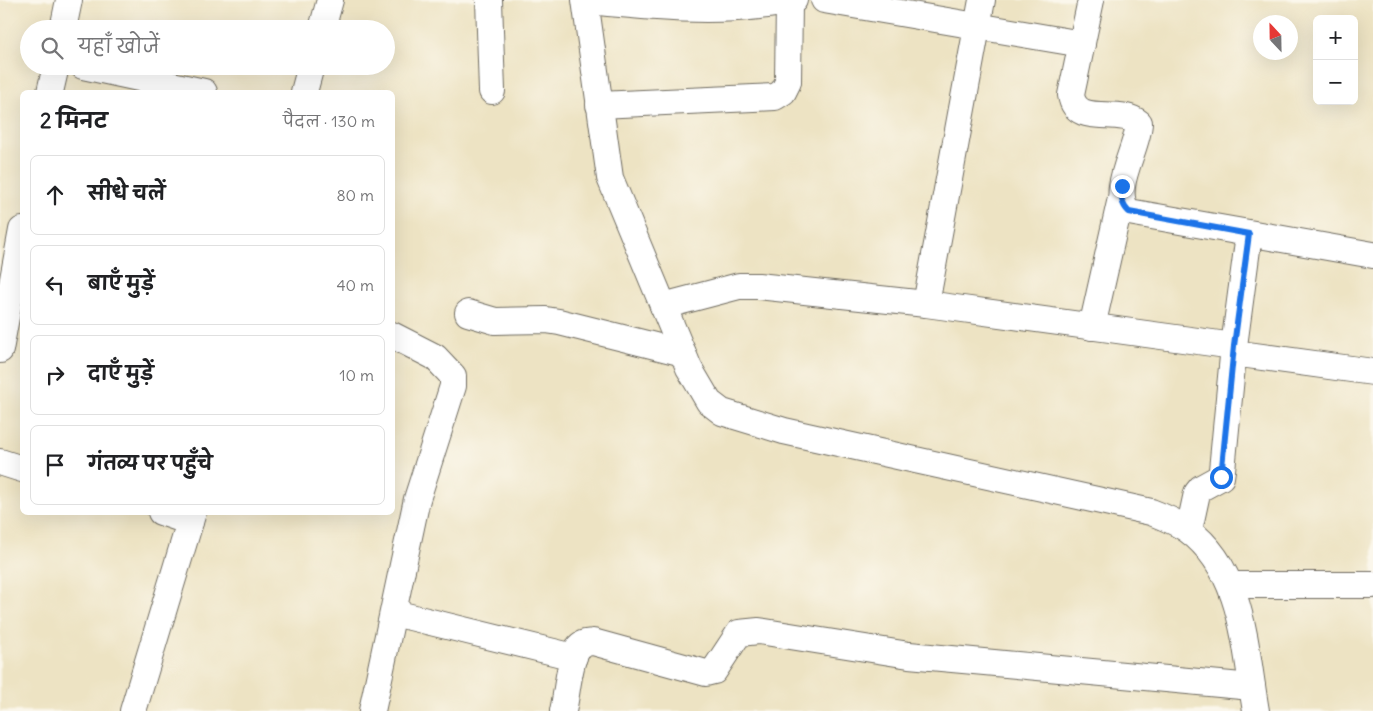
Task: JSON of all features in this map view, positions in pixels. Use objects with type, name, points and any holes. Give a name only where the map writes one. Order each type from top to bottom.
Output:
[{"type":"street","points":[[65,20],[69,0]]},
{"type":"street","points":[[324,20],[330,0]]},
{"type":"street","points":[[489,0],[492,91]]},
{"type":"street","points":[[824,0],[1082,44]]},
{"type":"street","points":[[926,304],[982,0]]},
{"type":"street","points":[[1091,0],[1071,95],[1072,104],[1080,111],[1091,114],[1125,116],[1139,123],[1138,133],[1122,186],[1092,327]]},
{"type":"street","points":[[563,711],[574,657],[578,648],[584,643],[593,642],[706,673],[714,671],[739,633],[759,630],[909,656],[1254,699],[1231,585],[1209,551],[1189,530],[1173,521],[1150,512],[784,431],[735,418],[722,412],[709,402],[683,353],[610,178],[599,105],[586,1],[683,9],[740,8],[791,1],[788,82],[783,92],[775,97],[599,105]]},
{"type":"street","points":[[50,90],[54,75]]},
{"type":"street","points":[[125,75],[195,90]]},
{"type":"street","points":[[305,90],[309,75]]},
{"type":"street","points":[[1120,198],[1124,207],[1129,212],[1373,256]]},
{"type":"street","points":[[1189,530],[1197,493],[1201,488],[1221,477],[1234,350],[1249,234]]},
{"type":"street","points":[[0,350],[18,279],[20,254]]},
{"type":"street","points":[[663,306],[739,286],[783,288],[926,304],[1092,327],[1373,372]]},
{"type":"street","points":[[468,314],[495,320],[546,320],[559,322],[683,353]]},
{"type":"street","points":[[372,711],[394,613],[416,499],[453,386],[453,376],[434,357],[395,337]]},
{"type":"street","points":[[0,462],[20,468]]},
{"type":"street","points":[[133,711],[192,517],[180,515]]},
{"type":"street","points":[[1231,585],[1373,585]]},
{"type":"street","points":[[394,613],[574,657]]},
{"type":"route","points":[[1122,186],[1120,198],[1124,207],[1129,212],[1249,234],[1234,346],[1221,477]]}]
